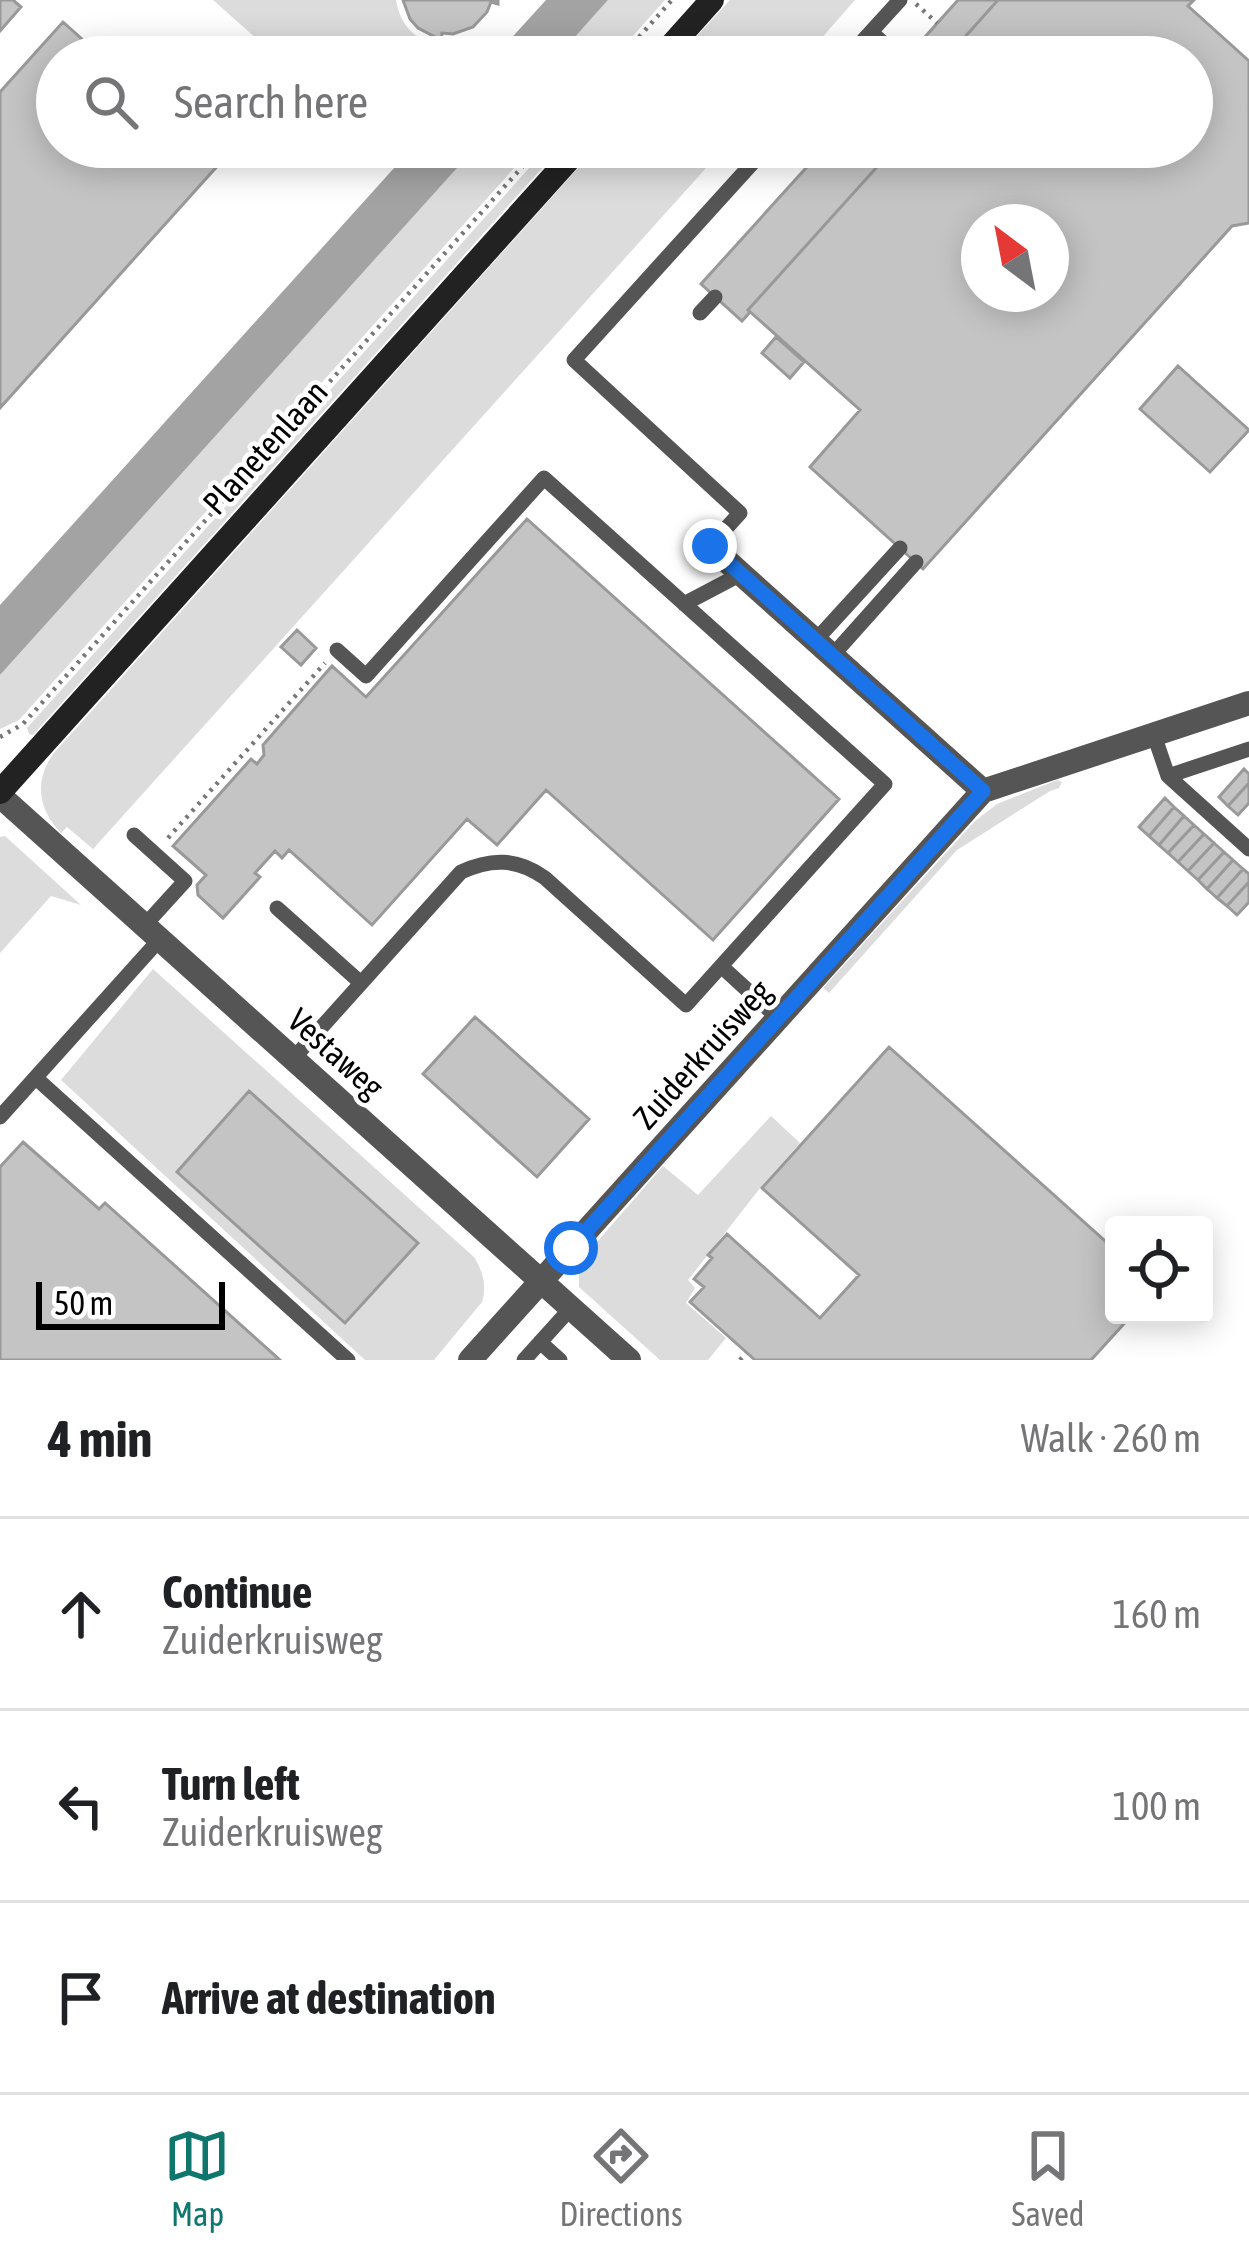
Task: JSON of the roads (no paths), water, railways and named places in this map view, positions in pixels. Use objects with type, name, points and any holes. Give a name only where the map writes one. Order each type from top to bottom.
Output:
[{"type":"street","points":[[680,36],[712,0]]},
{"type":"street","name":"Planetenlaan","points":[[0,794],[561,168]]},
{"type":"street","points":[[710,546],[983,791]]},
{"type":"street","name":"Zuiderkruisweg","points":[[470,1360],[983,791],[1249,703]]},
{"type":"street","name":"Vestaweg","points":[[0,794],[629,1360]]},
{"type":"lane","points":[[867,36],[899,0]]},
{"type":"lane","points":[[871,32],[875,36]]},
{"type":"lane","points":[[710,546],[740,513],[574,360],[747,168]]},
{"type":"lane","points":[[700,313],[715,297]]},
{"type":"lane","points":[[293,1059],[461,872],[491,861],[533,869],[686,1005],[885,784],[544,478],[366,676],[337,650]]},
{"type":"lane","points":[[824,648],[900,548]]},
{"type":"lane","points":[[824,648],[916,562]]},
{"type":"lane","points":[[684,604],[741,574]]},
{"type":"lane","points":[[1154,735],[1168,776],[1249,849]]},
{"type":"lane","points":[[1168,776],[1249,749]]},
{"type":"lane","points":[[0,1118],[152,933],[185,880],[134,835]]},
{"type":"lane","points":[[277,908],[361,983]]},
{"type":"lane","points":[[721,966],[778,1018]]},
{"type":"lane","points":[[36,1078],[348,1360]]},
{"type":"lane","points":[[524,1360],[571,1307]]},
{"type":"lane","points":[[540,1342],[560,1360]]}]
